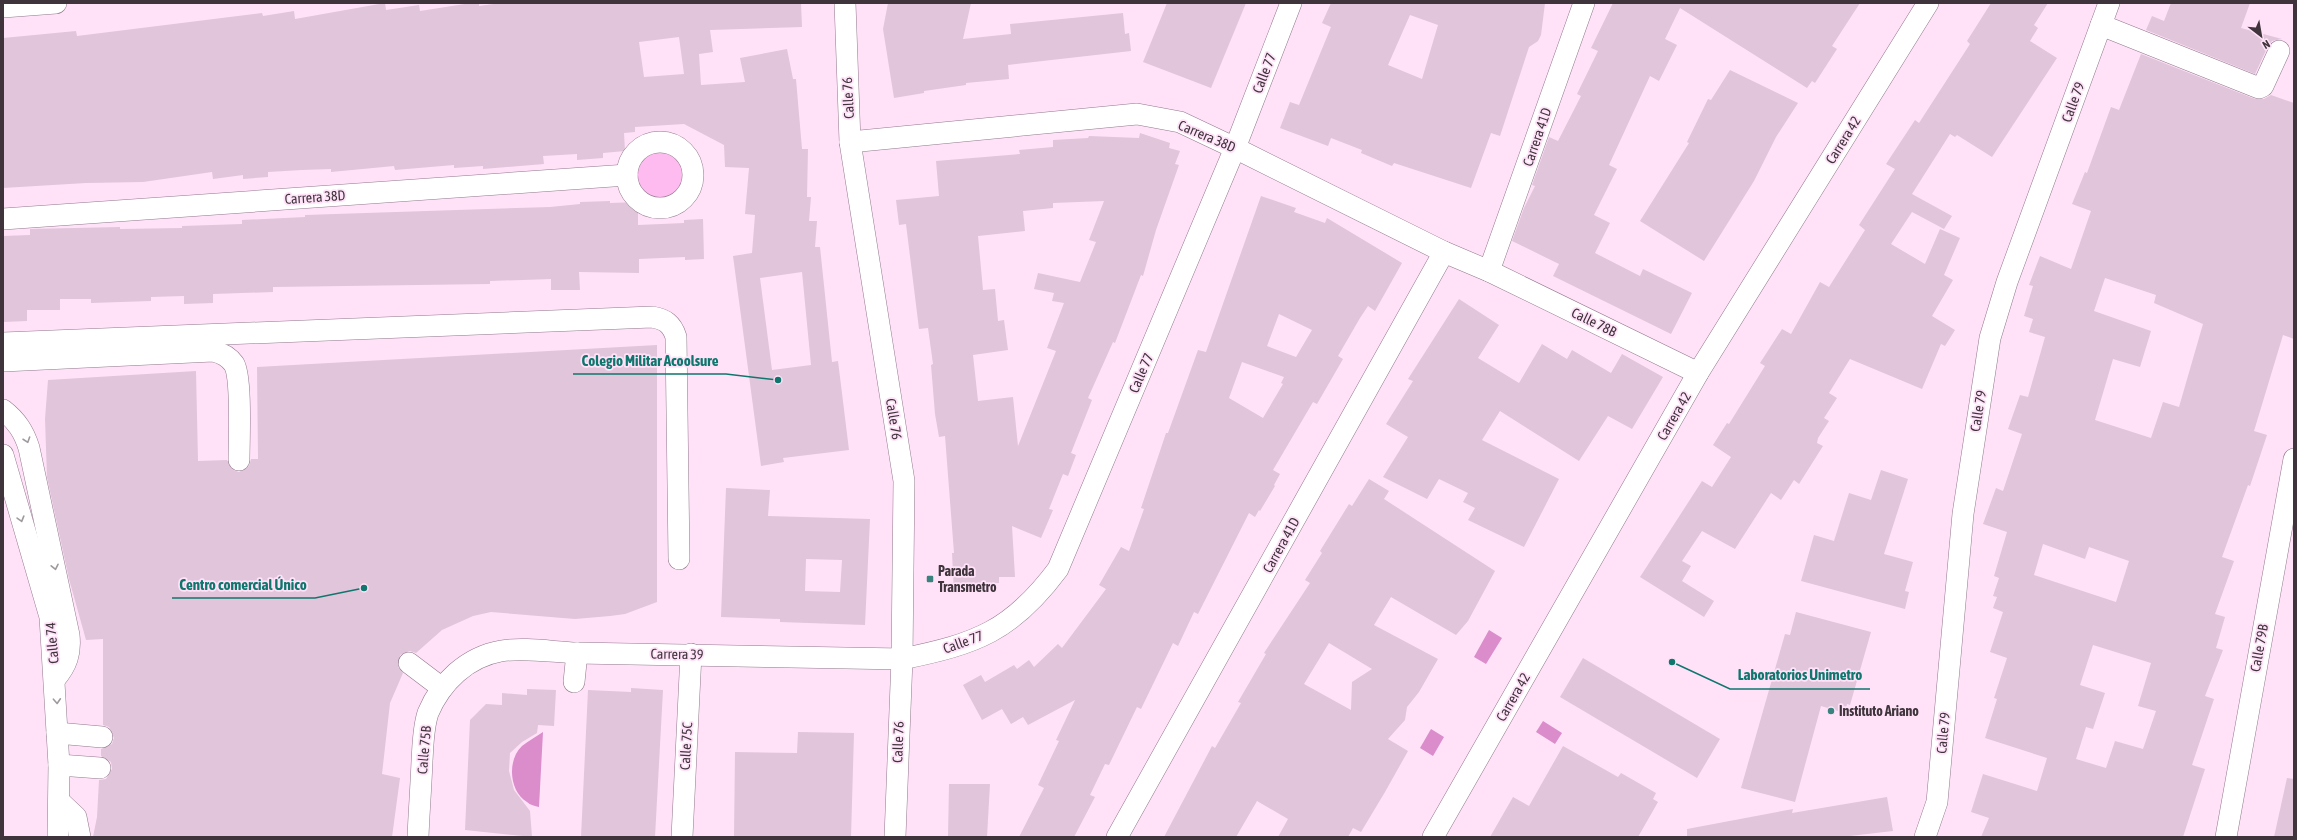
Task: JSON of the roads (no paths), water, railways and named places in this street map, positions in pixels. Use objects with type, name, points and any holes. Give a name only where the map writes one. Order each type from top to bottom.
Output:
[{"type":"street","points":[[3,7],[56,3]]},
{"type":"street","name":"Calle 76","points":[[845,3],[850,142],[904,481],[902,659],[895,837]]},
{"type":"street","name":"Calle 77","points":[[902,659],[950,649],[986,635],[1015,616],[1038,595],[1058,568],[1235,148],[1291,3]]},
{"type":"street","name":"Carrera 41D","points":[[1489,271],[1584,3]]},
{"type":"street","name":"Carrera 42","points":[[1433,837],[1698,373],[1928,3]]},
{"type":"street","name":"Calle 79","points":[[1925,837],[1937,802],[1962,514],[1990,338],[2007,282],[2109,3]]},
{"type":"street","points":[[2101,25],[2259,88],[2263,86],[2279,51]]},
{"type":"street","name":"Carrera 38D","points":[[850,142],[1137,114],[1180,122],[1444,252],[1489,271]]},
{"type":"street","name":"Carrera 38D","points":[[3,219],[626,175]]},
{"type":"street","name":"Carrera 41D","points":[[1117,837],[1444,252]]},
{"type":"street","name":"Calle 78B","points":[[1489,271],[1698,373]]},
{"type":"street","points":[[3,343],[652,317],[661,319],[674,329],[676,337],[679,559]]},
{"type":"street","points":[[3,361],[214,351],[221,353],[228,358],[237,372],[239,460]]},
{"type":"street","points":[[3,410],[18,423],[24,433],[29,448],[69,635],[70,649],[68,660],[55,679]]},
{"type":"street","name":"Calle 74","points":[[3,455],[8,494],[50,617],[55,679],[59,766],[58,837]]},
{"type":"street","name":"Calle 79B","points":[[2226,837],[2294,459]]},
{"type":"street","name":"Carrera 39","points":[[456,672],[479,657],[501,651],[524,650],[577,653],[902,659]]},
{"type":"street","points":[[574,682],[577,653]]},
{"type":"street","name":"Calle 75C","points":[[682,837],[691,654]]},
{"type":"street","points":[[409,663],[442,688]]},
{"type":"street","name":"Calle 75B","points":[[418,837],[424,738],[428,714],[442,688],[456,672]]},
{"type":"street","points":[[57,733],[102,736]]},
{"type":"street","points":[[59,766],[100,768]]},
{"type":"street","points":[[59,801],[76,817],[80,837]]},
{"type":"place","name":"Colegio Militar Acoolsure","points":[[778,380]]},
{"type":"place","name":"Parada Transmetro","points":[[930,579]]},
{"type":"place","name":"Centro comercial Único","points":[[364,588]]},
{"type":"place","name":"Laboratorios Unimetro","points":[[1672,662]]},
{"type":"place","name":"Instituto Ariano","points":[[1831,711]]}]
